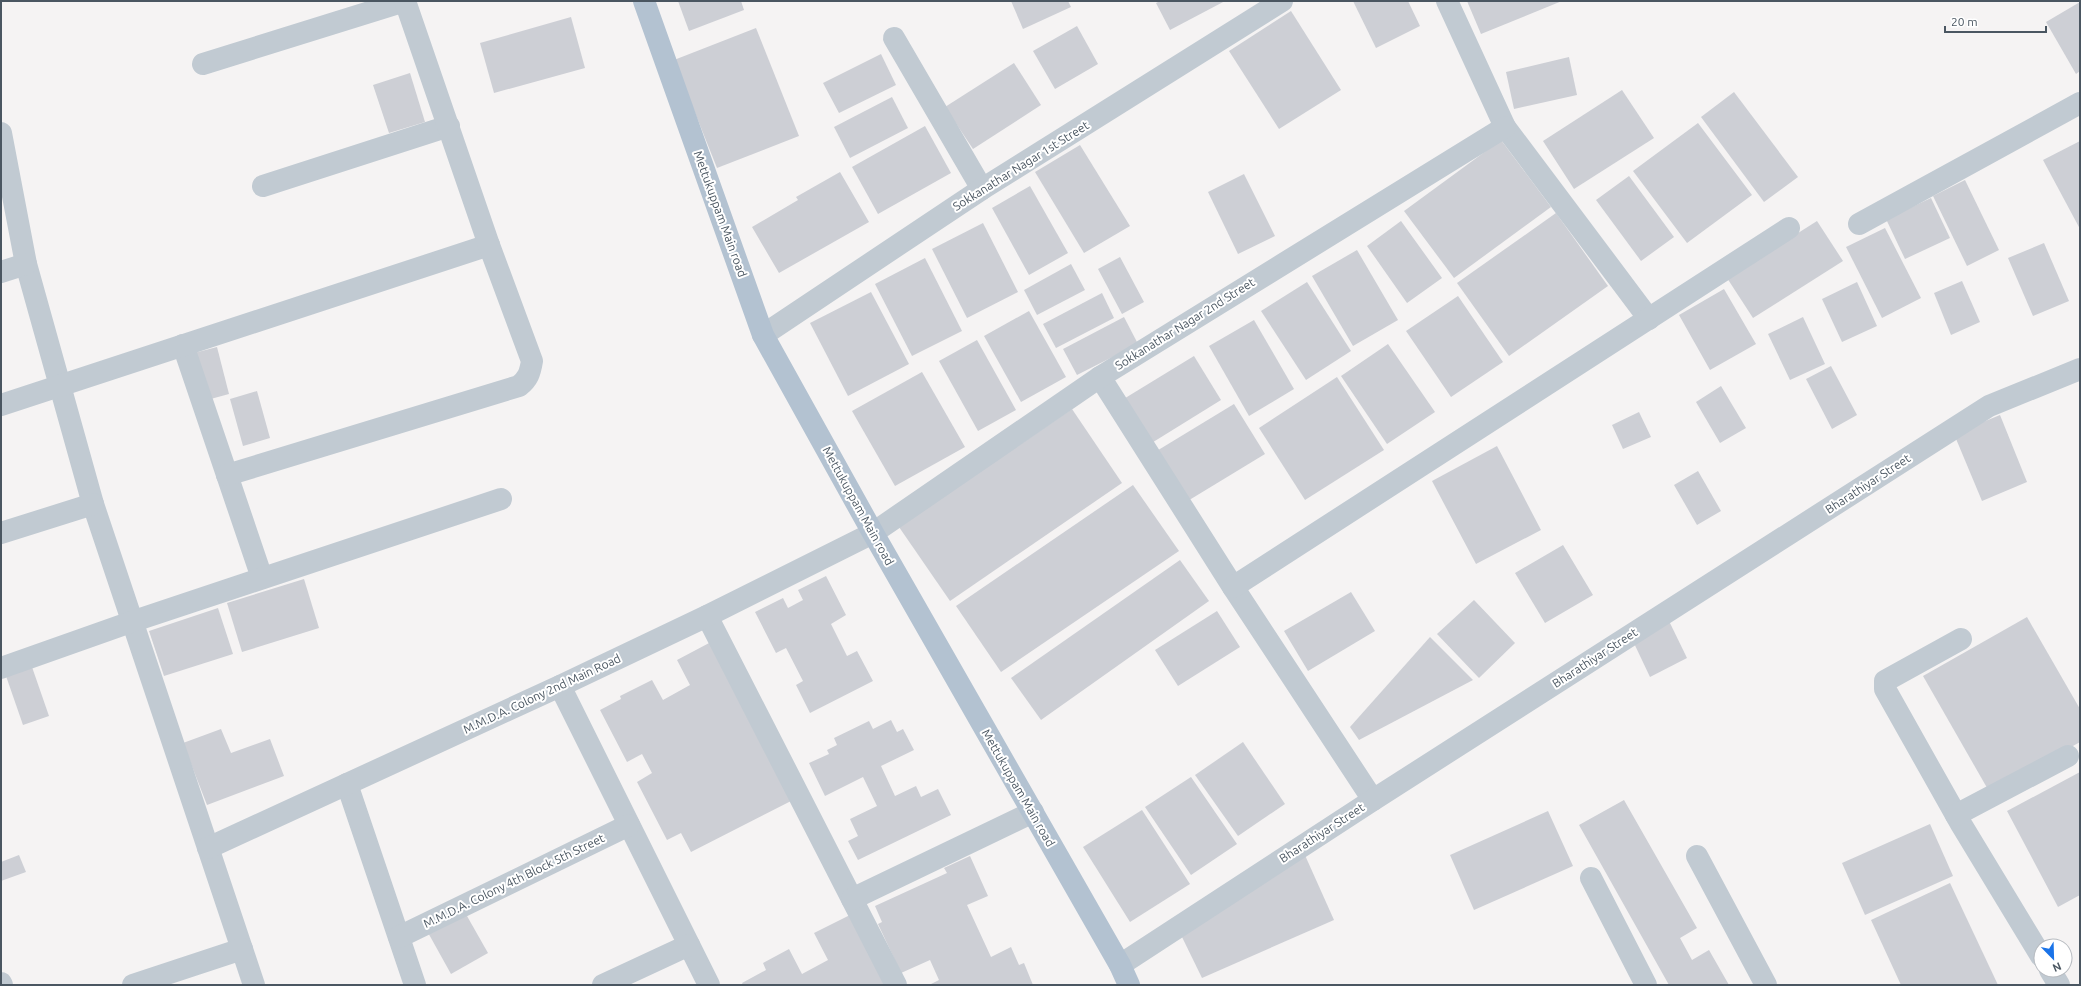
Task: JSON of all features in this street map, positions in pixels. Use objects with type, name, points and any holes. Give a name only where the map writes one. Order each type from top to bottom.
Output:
[{"type":"main road","name":"Mettukuppam Main road","points":[[644,1],[763,335],[873,533],[1120,965],[1129,985]]},
{"type":"street","points":[[203,64],[405,1],[532,361],[530,373],[527,379],[519,386],[227,475]]},
{"type":"street","name":"Sokkanathar Nagar 1st Street","points":[[763,335],[982,189],[1282,1]]},
{"type":"street","points":[[1447,1],[1505,127],[1649,319]]},
{"type":"street","points":[[894,38],[982,189]]},
{"type":"street","points":[[1859,224],[2080,103]]},
{"type":"street","points":[[263,186],[449,126]]},
{"type":"street","name":"Sokkanathar Nagar 2nd Street","points":[[873,533],[1100,377],[1505,127]]},
{"type":"street","points":[[1,133],[26,264],[93,504],[131,622],[254,985]]},
{"type":"street","points":[[1233,587],[1789,228]]},
{"type":"street","points":[[1,405],[490,245]]},
{"type":"street","points":[[1,272],[26,264]]},
{"type":"street","points":[[183,345],[262,578]]},
{"type":"street","name":"Bharathiyar Street","points":[[1120,965],[1373,800],[1989,406],[2080,369]]},
{"type":"street","points":[[1100,377],[1233,587],[1373,800]]},
{"type":"street","points":[[1,668],[131,622],[501,499]]},
{"type":"street","points":[[1,533],[93,504]]},
{"type":"street","name":"M.M.D.A. Colony 2nd Main Road","points":[[208,848],[560,686],[707,616],[873,533]]},
{"type":"street","points":[[707,616],[896,985]]},
{"type":"street","points":[[1961,639],[1884,680],[1885,689],[1956,815],[2033,943]]},
{"type":"street","points":[[560,686],[709,985]]},
{"type":"street","points":[[1956,815],[2068,756]]},
{"type":"street","points":[[347,784],[416,985]]},
{"type":"street","points":[[852,899],[1033,812]]},
{"type":"street","name":"M.M.D.A. Colony 4th Block 5th Street","points":[[399,937],[629,824]]},
{"type":"street","points":[[1697,856],[1766,985]]},
{"type":"street","points":[[1590,878],[1646,985]]},
{"type":"street","points":[[603,985],[689,945]]},
{"type":"street","points":[[133,985],[242,949]]},
{"type":"building","points":[[678,1],[741,1],[744,10],[689,31]]},
{"type":"building","points":[[1011,1],[1068,1],[1071,7],[1023,29]]},
{"type":"building","points":[[1160,1],[1225,1],[1170,30],[1156,3]]},
{"type":"building","points":[[1353,1],[1408,1],[1420,26],[1376,48]]},
{"type":"building","points":[[1467,1],[1562,1],[1481,34]]},
{"type":"building","points":[[2080,2],[2080,71],[2076,74],[2046,22]]},
{"type":"building","points":[[1291,11],[1341,90],[1279,129],[1229,51]]},
{"type":"building","points":[[571,17],[585,68],[494,93],[480,43]]},
{"type":"building","points":[[1077,26],[1098,64],[1055,89],[1033,51]]},
{"type":"building","points":[[756,28],[799,136],[717,168],[674,60]]},
{"type":"building","points":[[881,54],[896,85],[839,113],[823,83]]},
{"type":"building","points":[[1569,57],[1577,95],[1514,109],[1506,72]]},
{"type":"building","points":[[1014,63],[1041,105],[973,149],[945,107]]},
{"type":"building","points":[[410,73],[425,122],[389,133],[373,85]]},
{"type":"building","points":[[1622,90],[1654,138],[1574,189],[1543,141]]},
{"type":"building","points":[[1734,92],[1798,177],[1764,202],[1701,117]]},
{"type":"building","points":[[892,97],[908,128],[850,158],[834,127]]},
{"type":"building","points":[[1698,123],[1752,195],[1687,243],[1633,171]]},
{"type":"building","points":[[925,126],[951,173],[878,214],[852,167]]},
{"type":"building","points":[[1501,140],[1551,207],[1454,278],[1404,211]]},
{"type":"building","points":[[2080,141],[2080,229],[2043,160]]},
{"type":"building","points":[[1080,145],[1130,226],[1084,253],[1035,172]]},
{"type":"building","points":[[840,172],[869,222],[779,273],[752,227],[798,200],[796,197]]},
{"type":"building","points":[[1244,174],[1275,236],[1238,254],[1208,192]]},
{"type":"building","points":[[1629,176],[1674,237],[1641,261],[1596,200]]},
{"type":"building","points":[[1965,180],[1999,250],[1967,266],[1933,196]]},
{"type":"building","points":[[1030,186],[1068,253],[1029,275],[992,208]]},
{"type":"building","points":[[1931,198],[1950,238],[1905,259],[1886,219]]},
{"type":"building","points":[[1556,213],[1608,286],[1509,356],[1457,283]]},
{"type":"building","points":[[1401,221],[1442,278],[1407,303],[1367,246]]},
{"type":"building","points":[[1817,221],[1843,261],[1753,318],[1727,278]]},
{"type":"building","points":[[983,223],[1018,292],[967,318],[932,249]]},
{"type":"building","points":[[1885,228],[1921,298],[1882,318],[1846,247]]},
{"type":"building","points":[[2044,243],[2069,301],[2033,316],[2008,258]]},
{"type":"building","points":[[1357,250],[1398,320],[1353,346],[1312,276]]},
{"type":"building","points":[[1120,257],[1144,302],[1122,314],[1098,269]]},
{"type":"building","points":[[925,258],[962,331],[912,356],[875,284]]},
{"type":"building","points":[[1071,264],[1085,290],[1037,315],[1024,290]]},
{"type":"building","points":[[1962,281],[1980,322],[1951,335],[1934,293]]},
{"type":"building","points":[[1307,282],[1351,351],[1306,380],[1261,311]]},
{"type":"building","points":[[1857,282],[1877,326],[1842,342],[1822,299]]},
{"type":"building","points":[[1724,289],[1756,344],[1710,370],[1679,315]]},
{"type":"building","points":[[871,292],[909,364],[848,396],[810,323]]},
{"type":"building","points":[[1102,293],[1114,318],[1056,348],[1043,324]]},
{"type":"building","points":[[1458,296],[1503,362],[1451,397],[1406,331]]},
{"type":"building","points":[[1029,311],[1066,377],[1021,402],[984,336]]},
{"type":"building","points":[[1124,317],[1138,344],[1077,375],[1063,349]]},
{"type":"building","points":[[1803,317],[1825,364],[1790,380],[1768,334]]},
{"type":"building","points":[[1254,320],[1294,389],[1249,416],[1209,346]]},
{"type":"building","points":[[977,340],[1016,410],[978,431],[939,361]]},
{"type":"building","points":[[1388,344],[1435,412],[1387,444],[1341,376]]},
{"type":"building","points":[[217,347],[229,394],[207,400],[194,353]]},
{"type":"building","points":[[1194,356],[1221,400],[1150,444],[1122,400]]},
{"type":"building","points":[[1831,366],[1857,415],[1832,429],[1806,379]]},
{"type":"building","points":[[922,372],[965,447],[895,486],[852,411]]},
{"type":"building","points":[[1337,377],[1384,450],[1305,500],[1259,428]]},
{"type":"building","points":[[1721,386],[1746,428],[1720,443],[1696,402]]},
{"type":"building","points":[[257,391],[270,438],[243,446],[230,399]]},
{"type":"building","points":[[1234,404],[1265,454],[1186,502],[1155,452]]},
{"type":"building","points":[[1072,409],[1122,483],[950,601],[899,527]]},
{"type":"building","points":[[1639,412],[1651,437],[1623,449],[1612,425]]},
{"type":"building","points":[[2000,415],[2027,482],[1982,501],[1954,434]]},
{"type":"building","points":[[1497,446],[1541,530],[1476,564],[1432,481]]},
{"type":"building","points":[[1698,471],[1721,511],[1697,525],[1674,485]]},
{"type":"building","points":[[1133,485],[1179,551],[1001,672],[956,606]]},
{"type":"building","points":[[1563,545],[1593,595],[1545,623],[1515,573]]},
{"type":"building","points":[[1180,560],[1209,601],[1041,720],[1011,678]]},
{"type":"building","points":[[826,576],[846,615],[831,624],[847,656],[857,651],[873,681],[810,713],[796,685],[803,681],[786,648],[776,653],[755,612],[783,598],[788,608],[803,600],[798,590]]},
{"type":"building","points":[[304,579],[319,628],[242,652],[227,603]]},
{"type":"building","points":[[1351,592],[1375,631],[1308,671],[1284,631]]},
{"type":"building","points":[[1474,600],[1515,643],[1479,678],[1437,634]]},
{"type":"building","points":[[218,608],[233,654],[164,676],[149,631]]},
{"type":"building","points":[[1217,611],[1240,647],[1178,686],[1155,650]]},
{"type":"building","points":[[2027,617],[2080,709],[2080,742],[1990,793],[1923,676]]},
{"type":"building","points":[[1669,621],[1687,658],[1650,677],[1632,639]]},
{"type":"building","points":[[1430,637],[1473,680],[1359,740],[1350,727]]},
{"type":"building","points":[[711,642],[793,800],[691,852],[681,833],[667,840],[637,782],[652,773],[642,754],[627,762],[600,710],[621,699],[620,696],[652,680],[663,700],[690,685],[677,660]]},
{"type":"building","points":[[32,667],[49,716],[23,725],[6,676]]},
{"type":"building","points":[[891,720],[897,732],[903,729],[914,750],[881,766],[895,796],[916,786],[921,797],[938,789],[951,815],[858,860],[848,841],[858,836],[850,819],[877,806],[863,777],[825,796],[809,763],[829,754],[827,750],[837,745],[834,738],[869,721],[873,729]]},
{"type":"building","points":[[221,729],[231,753],[270,739],[284,776],[207,805],[183,743]]},
{"type":"building","points":[[1243,742],[1285,804],[1238,836],[1195,775]]},
{"type":"building","points":[[2080,772],[2080,895],[2058,907],[2007,811]]},
{"type":"building","points":[[1191,777],[1237,844],[1191,875],[1145,807]]},
{"type":"building","points":[[1624,800],[1697,928],[1680,938],[1692,960],[1709,950],[1729,985],[1669,985],[1579,825]]},
{"type":"building","points":[[1142,810],[1190,884],[1130,922],[1083,847]]},
{"type":"building","points":[[1548,811],[1573,866],[1474,910],[1450,855]]},
{"type":"building","points":[[1930,824],[1953,876],[1865,915],[1842,863]]},
{"type":"building","points":[[1304,853],[1334,920],[1202,978],[1182,937]]},
{"type":"building","points":[[19,855],[26,872],[1,881],[1,862]]},
{"type":"building","points":[[970,856],[988,896],[967,905],[991,957],[1011,947],[1019,965],[1024,963],[1033,985],[929,985],[939,980],[930,960],[901,973],[878,924],[882,922],[875,906],[947,873],[944,868]]},
{"type":"building","points":[[1950,883],[1998,985],[1901,985],[1871,920]]},
{"type":"building","points":[[463,909],[488,953],[451,974],[426,929]]},
{"type":"building","points":[[850,915],[886,985],[743,985],[742,983],[766,970],[763,963],[789,949],[802,974],[828,960],[814,933]]}]
